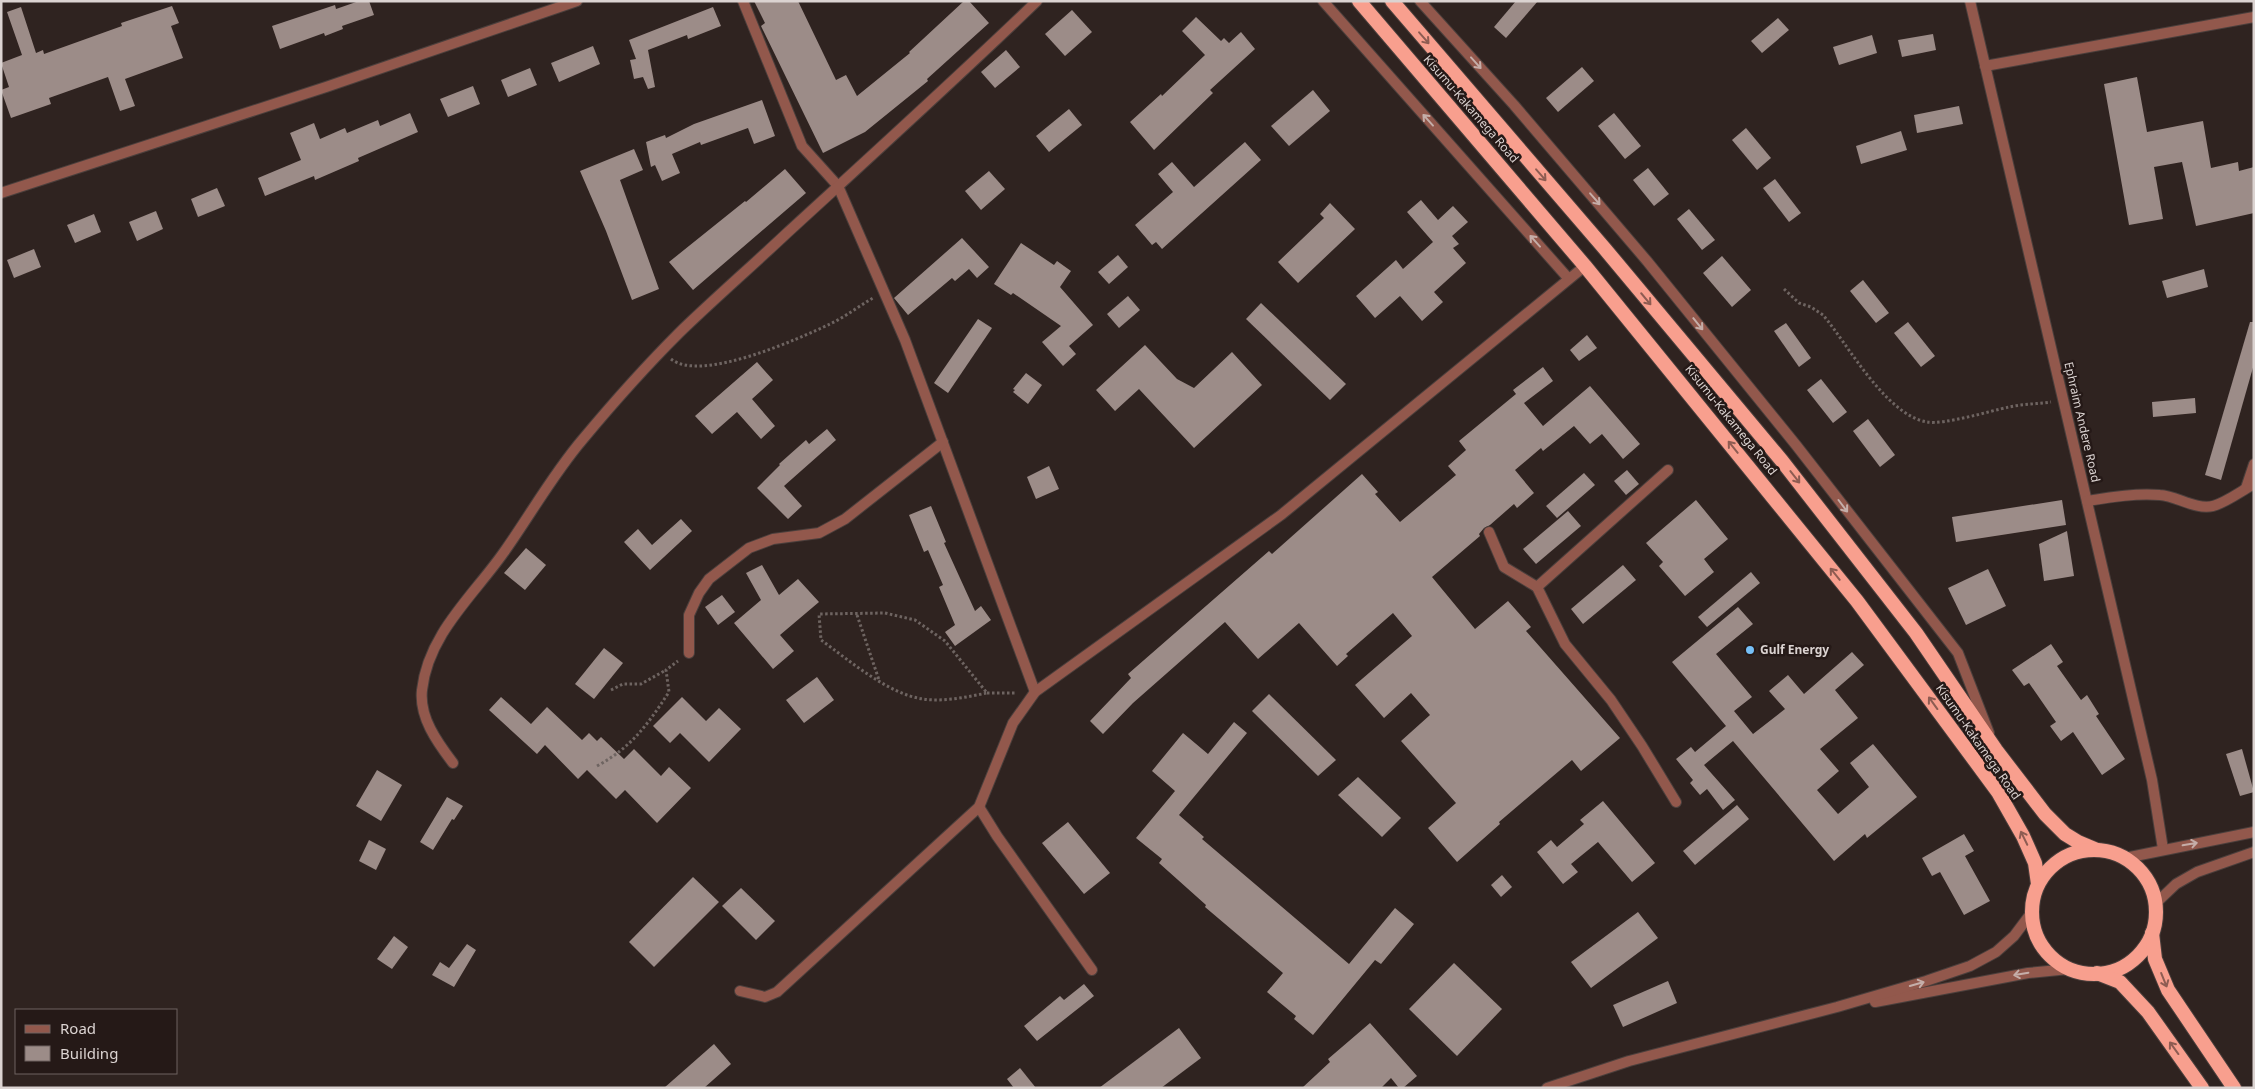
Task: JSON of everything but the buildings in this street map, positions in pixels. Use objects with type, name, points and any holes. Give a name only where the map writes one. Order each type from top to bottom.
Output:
[{"type":"highway","name":"Kisumu-Kakamega Road","points":[[1359,1],[1585,266],[1857,601],[1998,792],[2023,836],[2035,863],[2038,884]]},
{"type":"highway","name":"Kisumu-Kakamega Road","points":[[1392,1],[1605,249],[1782,461],[1916,633],[1996,750],[2045,814],[2065,834],[2097,850]]},
{"type":"highway","points":[[2097,974],[2125,965],[2137,956],[2152,933],[2156,918],[2155,904],[2152,890],[2146,877],[2136,866],[2112,852],[2083,850],[2057,862],[2038,884],[2033,898],[2032,912],[2033,926],[2038,940],[2057,962],[2069,969],[2097,974],[2120,982],[2148,1012],[2202,1088]]},
{"type":"highway","points":[[2152,933],[2155,959],[2168,990],[2234,1088]]},
{"type":"street","points":[[1,193],[326,87],[577,1]]},
{"type":"street","points":[[743,1],[802,146],[838,186],[884,290],[905,340],[1035,692]]},
{"type":"street","points":[[453,763],[429,727],[423,706],[422,691],[427,668],[445,628],[503,554],[557,470],[588,432],[679,334],[965,71],[1037,1]]},
{"type":"street","points":[[1323,1],[1568,278]]},
{"type":"street","points":[[1420,1],[1514,105],[1647,261],[1796,445],[1958,653],[1996,750]]},
{"type":"street","name":"Ephraim Andere Road","points":[[1970,1],[2152,780],[2163,849]]},
{"type":"street","points":[[1985,66],[2254,17]]},
{"type":"street","points":[[740,990],[765,997],[777,992],[979,807],[1013,723],[1035,692],[1281,515],[1585,266]]},
{"type":"street","points":[[689,653],[689,615],[699,593],[709,579],[749,548],[773,539],[819,532],[845,519],[943,442]]},
{"type":"street","points":[[2087,501],[2146,494],[2164,495],[2187,503],[2211,507],[2250,486],[2254,464]]},
{"type":"street","points":[[1537,586],[1668,470]]},
{"type":"street","points":[[1489,532],[1504,568],[1537,586],[1565,644],[1611,700],[1676,802]]},
{"type":"street","points":[[979,807],[997,836],[1092,970]]},
{"type":"street","points":[[2125,858],[2254,832]]},
{"type":"street","points":[[2155,904],[2176,884],[2197,872],[2254,852]]},
{"type":"street","points":[[1547,1088],[1629,1061],[1836,1008],[1970,966],[1996,952],[2014,936],[2032,912]]},
{"type":"street","points":[[1836,1008],[1913,996],[2028,973],[2069,969]]},
{"type":"path","points":[[1784,289],[1799,303],[1811,307],[1823,315],[1881,391],[1900,412],[1928,423],[1963,418],[2011,407],[2064,401]]},
{"type":"path","points":[[677,364],[716,366],[777,347],[832,323],[884,290]]},
{"type":"path","points":[[987,693],[945,641],[915,620],[884,613],[857,615],[819,614],[821,640],[890,689],[923,699],[953,699],[987,693],[1035,692]]},
{"type":"path","points":[[857,615],[879,680]]},
{"type":"path","points":[[611,690],[623,684],[641,684],[666,670],[689,653]]},
{"type":"path","points":[[597,766],[618,755],[649,723],[669,692],[666,670]]},
{"type":"place","name":"Gulf Energy","points":[[1750,650]]}]
